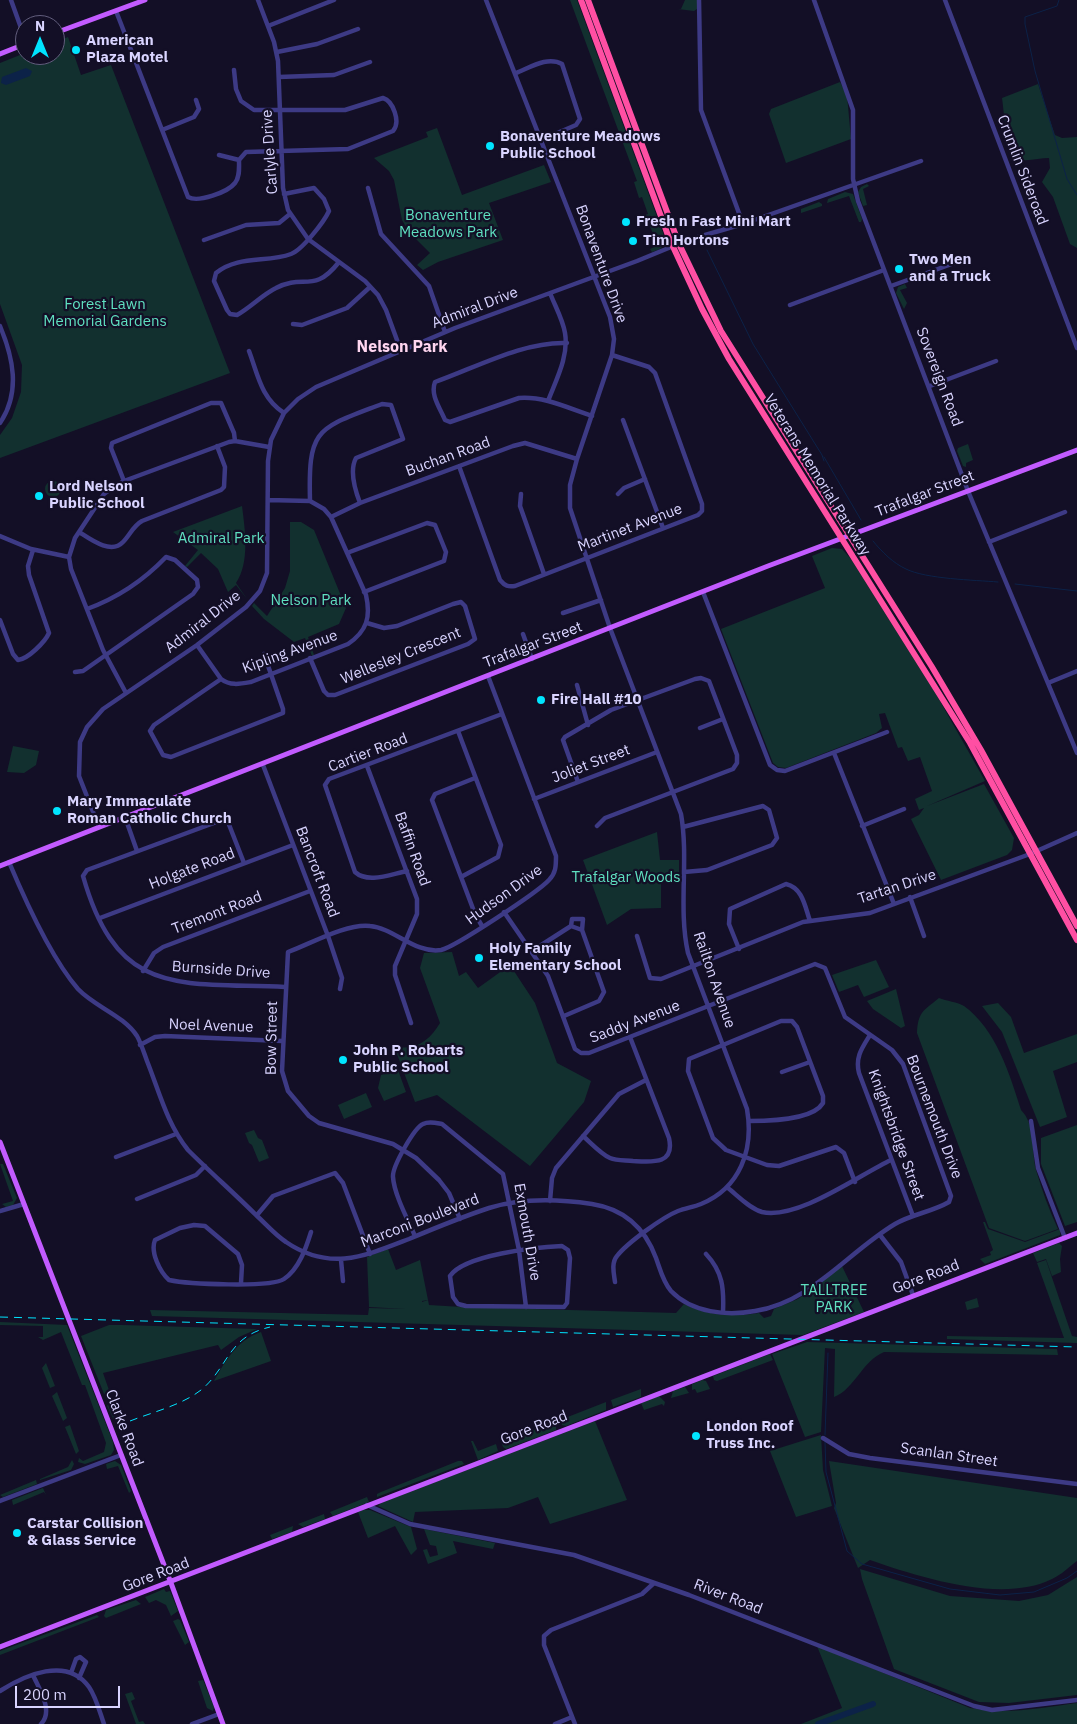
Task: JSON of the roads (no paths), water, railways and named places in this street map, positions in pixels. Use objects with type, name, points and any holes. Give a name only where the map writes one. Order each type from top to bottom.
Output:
[{"type":"highway","name":"Veterans Memorial Parkway","points":[[581,0],[676,245],[705,300],[737,360],[846,537],[932,667],[1033,852],[1077,940]]},
{"type":"highway","name":"Veterans Memorial Parkway","points":[[588,0],[676,245]]},
{"type":"highway","name":"Veterans Memorial Parkway","points":[[1033,852],[1077,926]]},
{"type":"main road","points":[[65,29],[145,0]]},
{"type":"main road","points":[[0,54],[15,48]]},
{"type":"main road","name":"Trafalgar Street","points":[[0,866],[703,592],[1077,450]]},
{"type":"main road","name":"Clarke Road","points":[[0,1142],[171,1583],[223,1724]]},
{"type":"main road","name":"Gore Road","points":[[0,1647],[171,1583],[367,1505],[1077,1233]]},
{"type":"street","points":[[11,0],[16,15]]},
{"type":"street","name":"Carlyle Drive","points":[[258,0],[276,52],[279,77],[284,194],[290,214],[308,238],[370,287],[386,310],[401,351]]},
{"type":"street","points":[[268,26],[334,0]]},
{"type":"street","points":[[487,2],[495,0]]},
{"type":"street","points":[[699,0],[701,110],[743,224]]},
{"type":"street","name":"Sovereign Road","points":[[814,0],[853,110],[854,186],[968,491],[1077,753]]},
{"type":"street","name":"Crumlin Sideroad","points":[[944,0],[1077,348]]},
{"type":"street","name":"Bonaventure Drive","points":[[487,2],[610,317],[614,339],[612,355],[576,459],[570,485],[570,508],[585,558],[610,628]]},
{"type":"street","points":[[116,10],[188,197],[193,200],[200,200],[231,187],[238,178],[239,160],[246,152],[348,149],[393,131],[398,122],[390,101],[383,98],[345,110],[254,110],[247,107],[236,90],[234,70]]},
{"type":"street","points":[[276,52],[317,44],[358,28]]},
{"type":"street","points":[[516,73],[547,61],[555,60],[562,64],[579,111],[580,119],[576,125],[540,140]]},
{"type":"street","points":[[279,77],[334,75],[370,62]]},
{"type":"street","points":[[162,130],[194,118],[199,109],[196,100]]},
{"type":"street","points":[[219,155],[239,160]]},
{"type":"street","name":"Admiral Drive","points":[[99,827],[79,776],[80,742],[87,727],[103,709],[197,645],[246,607],[260,591],[266,573],[269,447],[284,413],[298,399],[316,387],[445,332],[676,245],[854,186],[921,161]]},
{"type":"street","points":[[284,194],[314,188],[324,199],[329,211],[324,221],[292,254],[248,259],[216,273],[214,281],[230,314],[237,315],[278,287],[319,281],[329,275],[339,262]]},
{"type":"street","points":[[368,188],[381,234],[429,286],[445,332]]},
{"type":"street","points":[[204,240],[246,225],[279,223],[290,214]]},
{"type":"street","points":[[891,286],[960,262]]},
{"type":"street","points":[[790,305],[884,270]]},
{"type":"street","points":[[293,324],[302,325],[347,308],[370,287]]},
{"type":"street","points":[[548,401],[567,343],[565,331],[550,293]]},
{"type":"street","points":[[0,326],[12,358],[14,384],[11,399],[0,423]]},
{"type":"street","points":[[567,343],[532,346],[435,382],[433,389],[445,420],[450,422],[519,398],[537,398],[592,416]]},
{"type":"street","points":[[249,351],[263,392],[276,408],[284,413]]},
{"type":"street","name":"Martinet Avenue","points":[[459,466],[504,585],[515,586],[698,515],[702,511],[702,504],[655,373],[650,367],[612,355]]},
{"type":"street","points":[[930,386],[996,361]]},
{"type":"street","points":[[124,481],[111,448],[112,443],[211,403],[221,403],[235,441]]},
{"type":"street","points":[[310,501],[309,466],[315,442],[334,423],[382,404],[392,405],[403,439],[356,458],[352,464],[354,485],[360,503]]},
{"type":"street","points":[[623,420],[663,528]]},
{"type":"street","points":[[126,693],[106,655],[87,609],[69,557],[70,548],[78,532],[104,494],[124,481],[216,446],[235,441],[269,447]]},
{"type":"street","name":"Buchan Road","points":[[332,517],[360,503],[525,443],[576,459]]},
{"type":"street","points":[[78,532],[100,545],[115,547],[122,544],[137,524],[142,521],[221,490],[224,487],[225,467],[216,446]]},
{"type":"street","points":[[618,494],[624,488],[645,479]]},
{"type":"street","points":[[521,494],[520,506],[544,574]]},
{"type":"street","points":[[268,500],[310,501],[332,517],[364,592],[369,608],[367,623]]},
{"type":"street","points":[[989,542],[1064,512]]},
{"type":"street","points":[[347,553],[427,523],[435,525],[446,552],[444,561],[364,592]]},
{"type":"street","points":[[0,536],[34,550],[69,557]]},
{"type":"street","points":[[0,620],[18,660],[26,658],[47,638],[49,633],[29,575],[28,566],[34,550]]},
{"type":"street","points":[[75,672],[83,671],[193,594],[198,587],[197,580],[175,560],[166,557],[156,568],[116,597],[87,609]]},
{"type":"street","points":[[703,592],[770,765],[777,770],[785,771],[887,732]]},
{"type":"street","points":[[563,613],[601,600]]},
{"type":"street","name":"Wellesley Crescent","points":[[310,658],[324,691],[328,695],[335,695],[468,644],[475,639],[465,606],[461,602],[397,626],[384,628],[367,623]]},
{"type":"street","name":"Kipling Avenue","points":[[221,679],[237,684],[270,674],[348,644],[358,637],[367,623]]},
{"type":"street","name":"Railton Avenue","points":[[610,628],[672,791],[683,827],[684,932],[694,967],[747,1109],[749,1121],[746,1158],[728,1188],[700,1204],[663,1218],[644,1233],[616,1257],[613,1269],[615,1282]]},
{"type":"street","points":[[523,634],[532,659]]},
{"type":"street","points":[[0,638],[6,635]]},
{"type":"street","points":[[197,645],[221,679],[154,725],[150,732],[163,755],[171,757],[283,713],[284,709],[264,654]]},
{"type":"street","points":[[1048,683],[1077,671]]},
{"type":"street","name":"Hudson Drive","points":[[328,936],[350,928],[369,925],[379,927],[405,941],[427,949],[440,950],[452,946],[504,912],[549,881],[556,872],[556,856],[488,676]]},
{"type":"street","points":[[578,782],[563,740],[611,710],[701,678],[708,681],[737,755],[737,764],[733,769],[604,818],[597,826]]},
{"type":"street","points":[[577,684],[588,725]]},
{"type":"street","name":"Cartier Road","points":[[407,871],[364,878],[355,872],[325,785],[330,779],[502,714]]},
{"type":"street","points":[[700,728],[723,719]]},
{"type":"street","points":[[458,731],[499,840],[501,852],[498,857],[461,877]]},
{"type":"street","name":"Joliet Street","points":[[534,798],[657,752]]},
{"type":"street","points":[[834,753],[894,904]]},
{"type":"street","name":"Bancroft Road","points":[[263,765],[328,936],[342,978],[340,989]]},
{"type":"street","name":"Baffin Road","points":[[367,766],[407,871],[417,906],[417,914],[395,966],[395,975],[411,1023]]},
{"type":"street","points":[[475,778],[444,789],[435,794],[432,800],[475,914],[482,926]]},
{"type":"street","points":[[683,827],[764,806],[769,810],[777,838],[772,845],[707,870],[684,872]]},
{"type":"street","points":[[862,826],[904,809]]},
{"type":"street","points":[[125,818],[137,852]]},
{"type":"street","name":"Burnside Drive","points":[[244,863],[228,822],[222,820],[87,870],[83,876],[110,940],[120,952],[143,971],[173,982],[285,987]]},
{"type":"street","name":"Tartan Drive","points":[[637,936],[650,978],[661,979],[810,921],[870,913],[1033,852],[1077,833]]},
{"type":"street","name":"Holgate Road","points":[[100,918],[293,845]]},
{"type":"street","name":"Marconi Boulevard","points":[[9,862],[22,892],[63,969],[79,990],[125,1024],[137,1037],[176,1134],[188,1150],[285,1242],[304,1252],[320,1258],[341,1260],[370,1254],[460,1219],[510,1203],[550,1201],[606,1206],[625,1215],[644,1233],[651,1245],[662,1277],[671,1290],[694,1307],[723,1312],[756,1311],[794,1298],[880,1235]]},
{"type":"street","points":[[738,949],[729,924],[730,909],[786,884],[794,886],[799,891],[810,921]]},
{"type":"street","name":"Tremont Road","points":[[143,971],[154,953],[163,947],[310,891]]},
{"type":"street","points":[[910,897],[924,936]]},
{"type":"street","name":"Saddy Avenue","points":[[504,912],[548,976],[575,1049],[581,1053],[589,1053],[815,964],[820,964]]},
{"type":"street","points":[[532,951],[571,926],[572,920],[582,919],[582,930],[604,992],[599,1001],[564,1016]]},
{"type":"street","points":[[571,926],[582,930]]},
{"type":"street","name":"Bow Street","points":[[328,936],[288,952],[282,1041],[284,1083],[309,1116],[328,1127],[393,1144],[416,1158],[439,1180],[449,1193],[460,1219]]},
{"type":"street","name":"Bournemouth Drive","points":[[820,964],[825,968],[845,1017],[892,1050],[903,1064],[951,1196],[949,1202],[944,1206],[896,1223],[880,1235]]},
{"type":"street","points":[[749,1121],[790,1119],[820,1108],[823,1096],[797,1027],[792,1021],[781,1021],[689,1060],[688,1072],[713,1138],[726,1150],[746,1158],[779,1166],[836,1147],[844,1153],[855,1182]]},
{"type":"street","name":"Knightsbridge Street","points":[[870,1035],[860,1051],[856,1062],[913,1216]]},
{"type":"street","name":"Noel Avenue","points":[[140,1045],[155,1037],[165,1036],[282,1041]]},
{"type":"street","points":[[583,1136],[610,1158],[656,1162],[663,1160],[671,1147],[630,1037]]},
{"type":"street","points":[[782,1072],[810,1062]]},
{"type":"street","points":[[550,1201],[552,1178],[556,1168],[619,1094],[646,1080]]},
{"type":"street","points":[[1031,1121],[1038,1168],[1065,1238]]},
{"type":"street","name":"Exmouth Drive","points":[[404,1151],[414,1131],[423,1124],[432,1122],[442,1124],[503,1174],[519,1250],[526,1307]]},
{"type":"street","points":[[116,1157],[176,1134]]},
{"type":"street","points":[[404,1151],[393,1168],[393,1178],[415,1236]]},
{"type":"street","points":[[728,1188],[751,1207],[772,1213],[787,1211],[855,1182],[874,1168],[892,1160]]},
{"type":"street","points":[[137,1199],[196,1175],[205,1166]]},
{"type":"street","points":[[257,1215],[273,1196],[335,1173],[343,1183],[370,1254]]},
{"type":"street","points":[[0,1211],[24,1204]]},
{"type":"street","points":[[241,1283],[242,1265],[238,1254],[205,1226],[194,1225],[180,1228],[155,1240],[154,1249],[162,1274],[169,1280],[258,1284],[284,1279],[294,1269],[304,1252],[311,1232]]},
{"type":"street","points":[[880,1235],[901,1262],[913,1295]]},
{"type":"street","points":[[562,1246],[568,1250],[570,1258],[568,1303],[564,1307],[458,1304],[453,1297],[450,1276],[455,1269],[491,1256],[519,1250],[562,1246]]},
{"type":"street","points":[[706,1254],[716,1264],[721,1277],[724,1289],[723,1312]]},
{"type":"street","points":[[341,1260],[343,1281]]},
{"type":"street","name":"Scanlan Street","points":[[823,1438],[849,1454],[870,1458],[1077,1484]]},
{"type":"street","points":[[0,1501],[121,1455]]},
{"type":"street","name":"River Road","points":[[367,1505],[410,1524],[574,1555],[654,1583],[974,1706],[992,1710],[1077,1700]]},
{"type":"street","points":[[575,1724],[544,1645],[544,1636],[551,1630],[642,1594],[654,1583]]},
{"type":"street","points":[[71,1673],[76,1659],[80,1657],[86,1662],[86,1666],[79,1678]]},
{"type":"street","points":[[0,1690],[33,1675],[53,1670],[71,1673],[89,1687],[104,1724]]},
{"type":"street","points":[[33,1675],[47,1711],[46,1719],[41,1724]]},
{"type":"street","points":[[192,1724],[219,1714]]},
{"type":"street","points":[[555,1724],[572,1717]]},
{"type":"water","points":[[26,68],[32,71],[30,76],[6,85],[1,83],[2,77]]},
{"type":"waterway","points":[[1059,0],[1057,6],[1025,17],[1025,24],[1035,71],[1067,179],[1077,195]]},
{"type":"waterway","points":[[707,250],[753,344],[824,461]]},
{"type":"waterway","points":[[824,457],[861,520]]},
{"type":"waterway","points":[[873,541],[901,567],[915,572],[925,575],[998,582]]},
{"type":"waterway","points":[[1015,584],[1077,591]]},
{"type":"waterway","points":[[825,1435],[828,1353]]},
{"type":"waterway","points":[[825,1442],[826,1472],[847,1551],[862,1564],[950,1589],[1000,1595],[1034,1592],[1067,1578],[1077,1571]]},
{"type":"waterway","points":[[818,1724],[873,1704]]},
{"type":"railway","points":[[0,1317],[1077,1347]]},
{"type":"railway","points":[[130,1421],[176,1404],[201,1390],[218,1372],[237,1345],[245,1338],[270,1327]]},
{"type":"place","name":"American Plaza Motel","points":[[76,50]]},
{"type":"place","name":"Bonaventure Meadows Public School","points":[[490,146]]},
{"type":"place","name":"Fresh n Fast Mini Mart","points":[[626,222]]},
{"type":"place","name":"Tim Hortons","points":[[633,241]]},
{"type":"place","name":"Two Men and a Truck","points":[[899,269]]},
{"type":"place","name":"Lord Nelson Public School","points":[[39,496]]},
{"type":"place","name":"Fire Hall #10","points":[[541,700]]},
{"type":"place","name":"Mary Immaculate Roman Catholic Church","points":[[57,811]]},
{"type":"place","name":"Holy Family Elementary School","points":[[479,958]]},
{"type":"place","name":"John P. Robarts Public School","points":[[343,1060]]},
{"type":"place","name":"London Roof Truss Inc.","points":[[696,1436]]},
{"type":"place","name":"Carstar Collision & Glass Service","points":[[17,1533]]},
{"type":"district","name":"Nelson Park","points":[[402,347]]},
{"type":"park label","name":"Bonaventure Meadows Park","points":[[448,224]]},
{"type":"park label","name":"Forest Lawn Memorial Gardens","points":[[105,314]]},
{"type":"park label","name":"Admiral Park","points":[[221,539]]},
{"type":"park label","name":"Trafalgar Woods","points":[[626,878]]},
{"type":"park label","name":"TALLTREE PARK","points":[[834,1300]]}]
